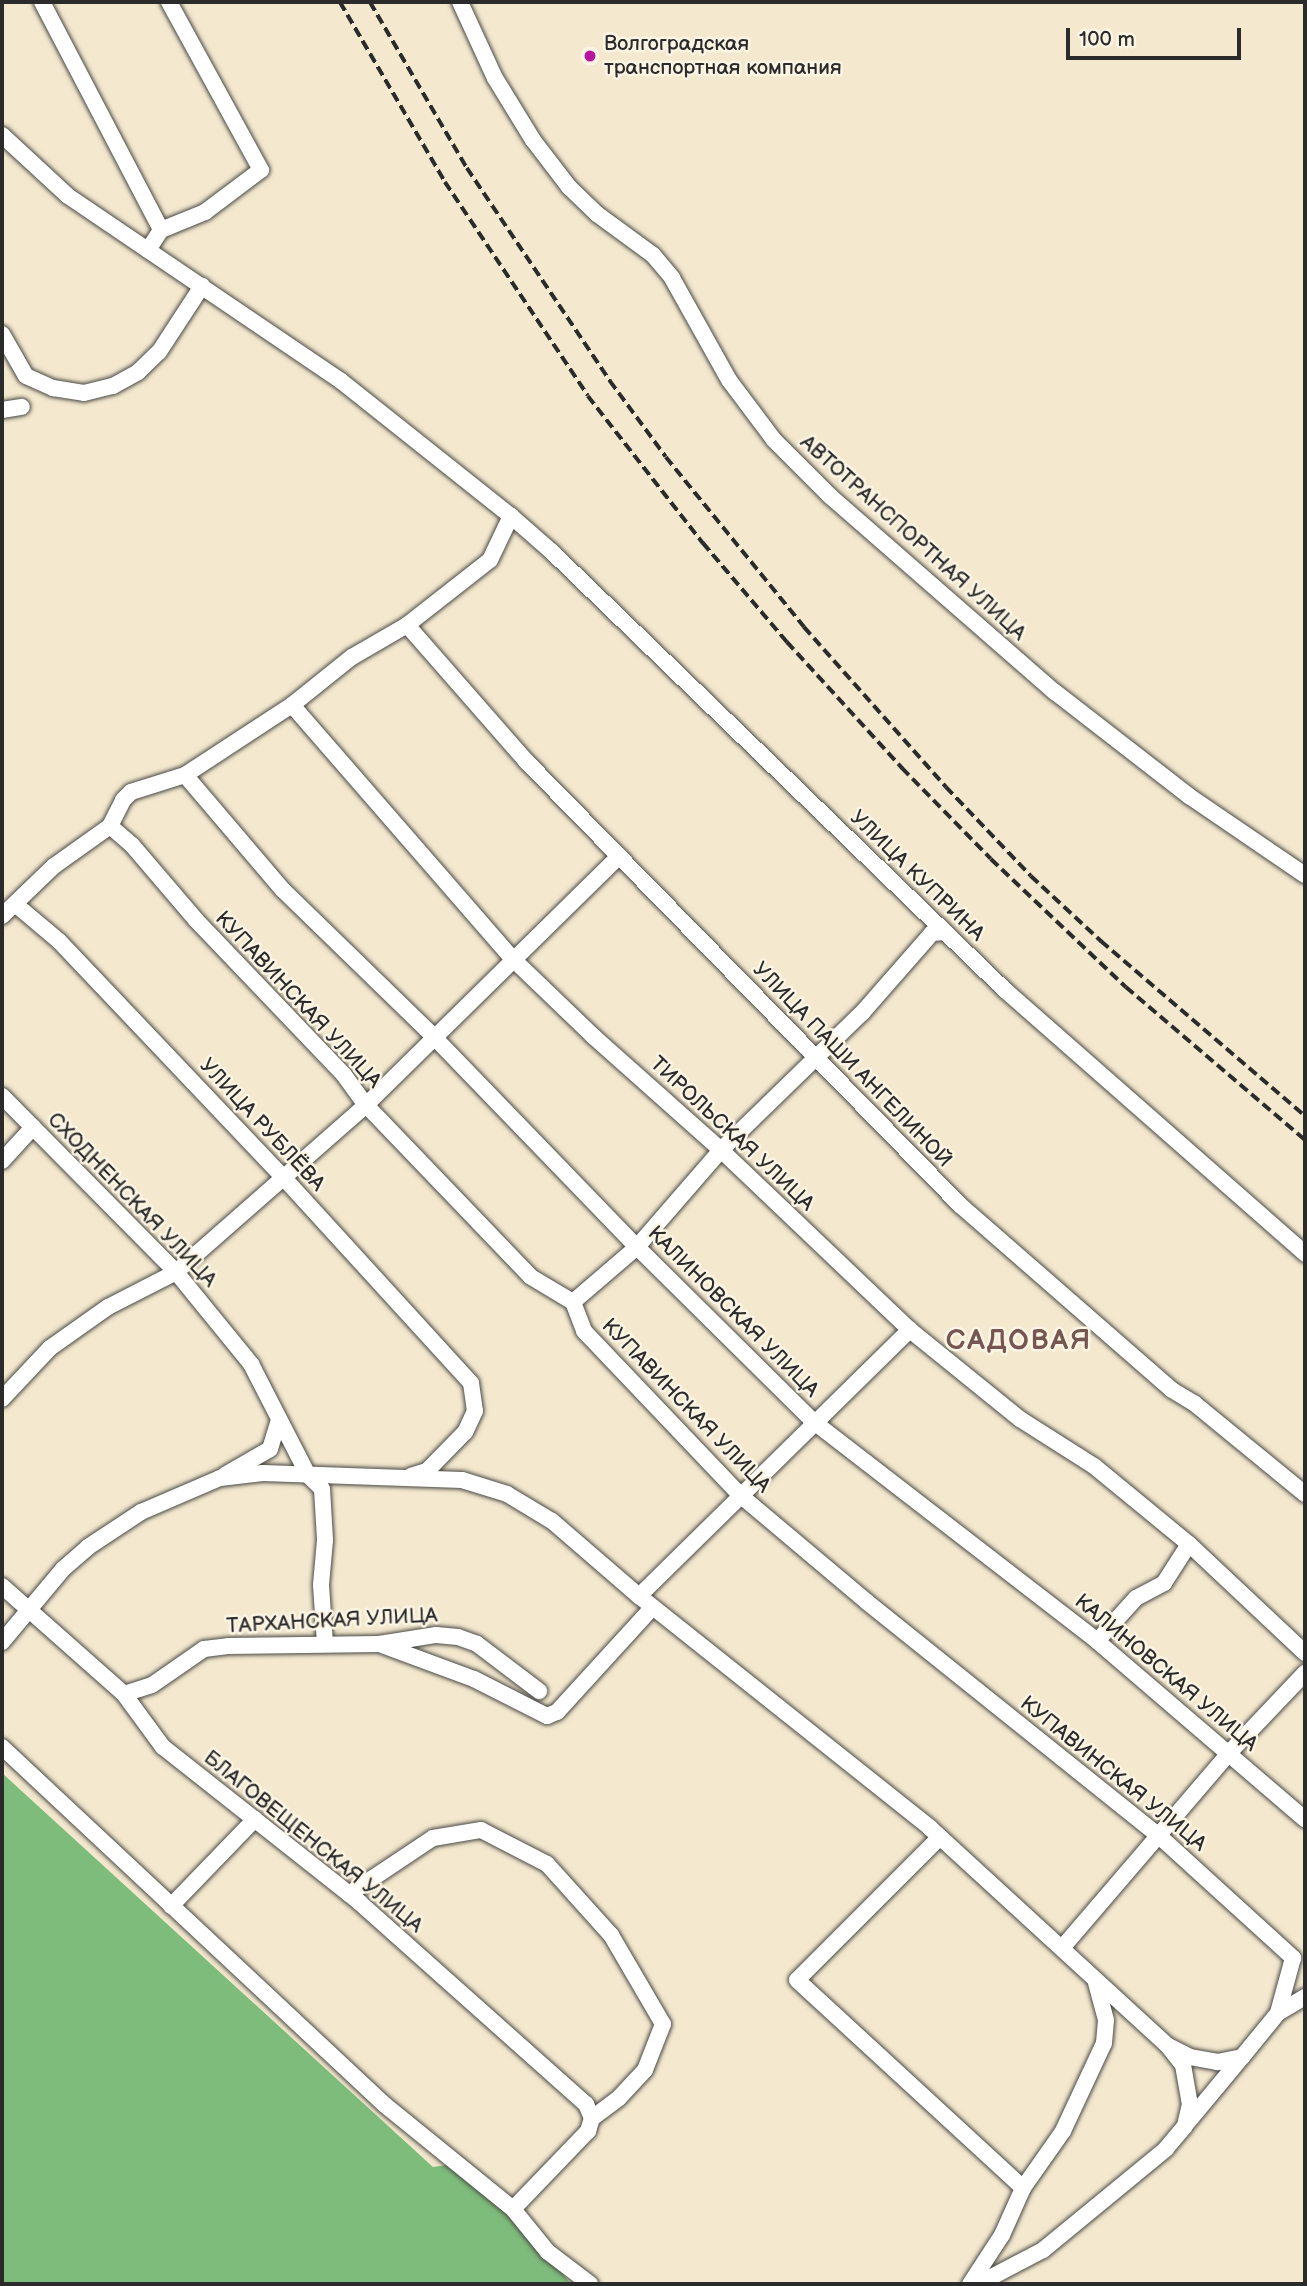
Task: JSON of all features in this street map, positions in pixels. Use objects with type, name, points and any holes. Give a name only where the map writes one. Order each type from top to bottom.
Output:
[{"type":"street","points":[[42,2],[161,230]]},
{"type":"street","points":[[148,250],[161,230],[205,212],[261,170],[169,2]]},
{"type":"street","name":"АВТОТРАНСПОРТНАЯ УЛИЦА","points":[[460,2],[495,78],[533,140],[569,187],[597,214],[653,255],[673,278],[729,380],[774,440],[830,496],[1055,692],[1189,796],[1305,875]]},
{"type":"street","name":"УЛИЦА КУПРИНА","points":[[2,135],[68,196],[341,381],[511,516],[562,561],[1015,999],[1305,1254]]},
{"type":"street","points":[[2,334],[26,376],[54,388],[84,393],[94,391],[121,382],[152,359],[202,286]]},
{"type":"street","points":[[2,410],[22,407]]},
{"type":"street","points":[[2,916],[54,866],[110,826],[123,800],[131,792],[185,775],[292,705],[352,657],[407,625],[490,560],[511,516]]},
{"type":"street","name":"УЛИЦА ПАШИ АНГЕЛИНОЙ","points":[[407,625],[526,761],[960,1205],[1172,1390],[1195,1404],[1305,1494]]},
{"type":"street","name":"ТИРОЛЬСКАЯ УЛИЦА","points":[[292,705],[514,960],[593,1036],[721,1150],[910,1330],[1020,1419],[1094,1466],[1189,1544],[1305,1653]]},
{"type":"street","name":"КАЛИНОВСКАЯ УЛИЦА","points":[[185,775],[283,890],[434,1037],[638,1247],[814,1422],[1097,1641],[1230,1752],[1305,1819]]},
{"type":"street","name":"КУПАВИНСКАЯ УЛИЦА","points":[[110,826],[132,845],[196,920],[344,1075],[366,1105],[531,1278],[573,1302],[584,1331],[740,1495],[867,1602],[1158,1835],[1293,1958],[1278,2013]]},
{"type":"street","points":[[2,1399],[50,1348],[108,1307],[176,1272],[366,1105],[619,856]]},
{"type":"street","name":"УЛИЦА РУБЛЁВА","points":[[15,904],[58,941],[283,1177],[471,1382],[475,1410],[465,1432],[427,1471],[404,1479]]},
{"type":"street","points":[[573,1302],[638,1247],[721,1150],[862,1013],[932,933],[945,932]]},
{"type":"street","name":"СХОДНЕНСКАЯ УЛИЦА","points":[[2,1096],[176,1272],[251,1364],[278,1422],[308,1475],[322,1489],[325,1540],[321,1585],[325,1644]]},
{"type":"street","points":[[2,1161],[33,1127]]},
{"type":"street","points":[[639,1596],[910,1330]]},
{"type":"street","points":[[2,1642],[64,1569],[115,1528],[179,1493],[220,1478],[270,1449],[278,1422]]},
{"type":"street","points":[[220,1478],[264,1473],[462,1480],[507,1494],[552,1521],[639,1596],[940,1837],[1168,2046],[1182,2065],[1188,2084],[1190,2104],[1185,2126]]},
{"type":"street","points":[[1097,1641],[1136,1598],[1164,1583],[1189,1544]]},
{"type":"street","name":"БЛАГОВЕЩЕНСКАЯ УЛИЦА","points":[[2,1586],[124,1694],[163,1747],[349,1894],[586,2104],[590,2124]]},
{"type":"street","points":[[380,1644],[474,1679],[536,1713],[547,1716],[557,1712],[653,1607]]},
{"type":"street","name":"ТАРХАНСКАЯ УЛИЦА","points":[[124,1694],[152,1685],[204,1649],[380,1644],[413,1638],[458,1637],[477,1644],[539,1691]]},
{"type":"street","points":[[413,1638],[413,1655]]},
{"type":"street","points":[[1062,1948],[1230,1752],[1305,1673]]},
{"type":"street","points":[[2,1747],[386,2105],[513,2209],[548,2252],[590,2284]]},
{"type":"street","points":[[171,1906],[255,1819]]},
{"type":"street","points":[[349,1894],[433,1839],[481,1830],[547,1864],[611,1935],[663,2024],[645,2070],[590,2124],[513,2209]]},
{"type":"street","points":[[940,1837],[797,1980],[1024,2188]]},
{"type":"street","points":[[971,2284],[1002,2235],[1024,2188],[1063,2131],[1104,2043],[1106,2020],[1096,1980]]},
{"type":"street","points":[[978,2284],[1043,2250],[1076,2226],[1166,2149],[1278,2013],[1305,1997]]},
{"type":"street","points":[[1168,2046],[1191,2057],[1218,2062],[1242,2057]]},
{"type":"green space","points":[[2,1773],[433,2167],[447,2165],[522,2224],[571,2284],[2,2284]]},
{"type":"railway","points":[[340,2],[445,182],[588,396],[703,543],[787,642],[902,768],[991,859],[1126,987],[1305,1140]]},
{"type":"railway","points":[[370,2],[467,168],[610,381],[666,457],[804,627],[946,787],[1031,876],[1101,941],[1305,1116]]},
{"type":"place","name":"Волгоградская транспортная компания","points":[[590,56]]},
{"type":"district","name":"САДОВАЯ","points":[[1019,1341]]}]
